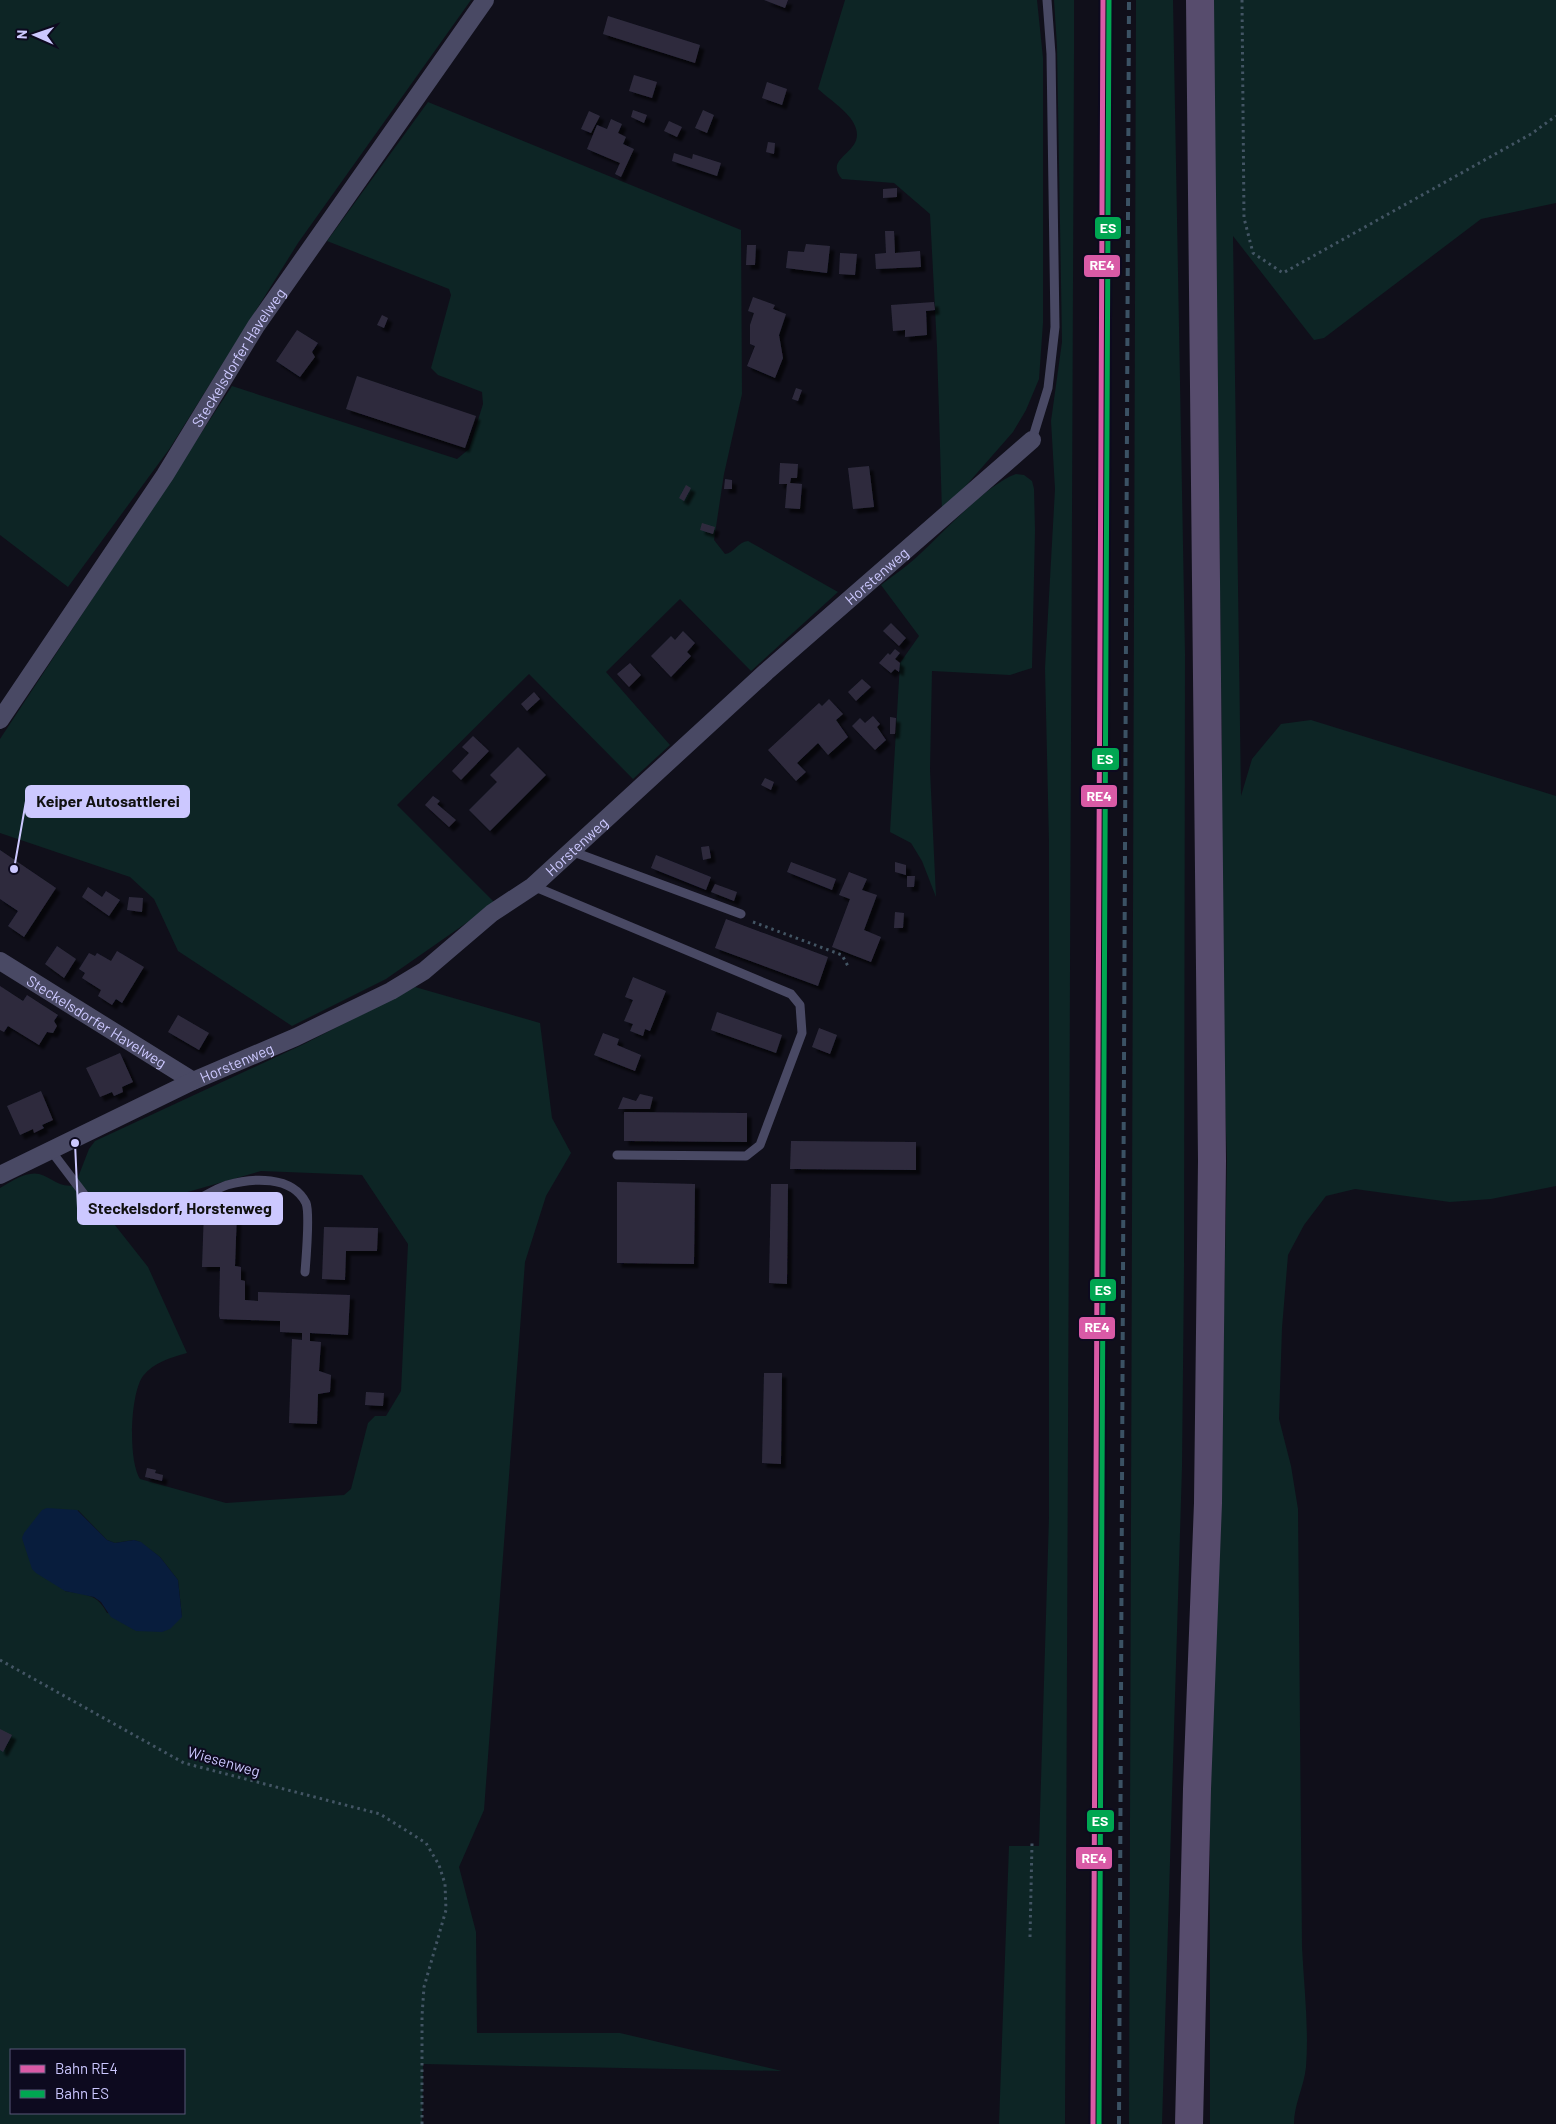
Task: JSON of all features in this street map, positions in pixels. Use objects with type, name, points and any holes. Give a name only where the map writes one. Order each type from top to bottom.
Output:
[{"type":"main road","points":[[1189,2124],[1197,1789],[1208,1494],[1212,1171],[1200,0]]},
{"type":"street","name":"Steckelsdorfer Havelweg","points":[[0,720],[165,475],[256,326],[485,0]]},
{"type":"street","name":"Horstenweg","points":[[0,1175],[52,1152],[193,1081],[296,1037],[391,991],[424,971],[492,913],[533,886],[766,672],[1032,440]]},
{"type":"street","name":"Steckelsdorfer Havelweg","points":[[0,961],[193,1081]]},
{"type":"lane","points":[[1032,440],[1048,388],[1055,326],[1051,54],[1047,0]]},
{"type":"lane","points":[[572,851],[740,914]]},
{"type":"lane","points":[[533,886],[791,994],[800,1005],[802,1033],[760,1145],[746,1156],[617,1155]]},
{"type":"lane","points":[[52,1152],[102,1218],[144,1214],[185,1205],[226,1185],[258,1180],[283,1183],[300,1195],[307,1205],[305,1272]]},
{"type":"path","points":[[1242,0],[1244,218],[1253,253],[1283,273],[1531,134],[1556,116]]},
{"type":"path","points":[[740,914],[747,920],[842,954],[848,968]]},
{"type":"path","name":"Wiesenweg","points":[[0,1660],[184,1763],[380,1814],[426,1843],[439,1865],[445,1884],[446,1910],[424,1987],[422,2016],[422,2124]]},
{"type":"path","points":[[1030,1937],[1032,1843]]},
{"type":"green space","points":[[0,0],[471,0],[298,243],[170,448],[68,587],[0,535]]},
{"type":"green space","points":[[845,0],[1037,0],[1043,58],[1043,323],[1039,379],[1026,410],[1013,432],[942,513],[937,347],[930,214],[894,183],[842,179],[837,171],[837,164],[856,141],[857,132],[847,114],[818,89]]},
{"type":"green space","points":[[1054,0],[1074,0],[1065,2124],[999,2124],[1009,1846],[1039,1846],[1049,1517],[1049,842],[1045,668],[1055,489],[1051,421],[1062,342],[1057,46]]},
{"type":"green space","points":[[1136,0],[1173,0],[1185,654],[1182,1467],[1162,2124],[1129,2124]]},
{"type":"green space","points":[[1213,0],[1556,0],[1556,203],[1481,219],[1324,338],[1314,340],[1233,236],[1241,796],[1252,759],[1281,724],[1311,720],[1556,796],[1556,1186],[1491,1199],[1450,1202],[1355,1189],[1326,1196],[1304,1225],[1288,1255],[1282,1328],[1279,1419],[1291,1466],[1298,1509],[1302,1947],[1307,2037],[1305,2074],[1294,2124],[1210,2124],[1210,1744],[1221,1457],[1227,1159],[1222,1021],[1222,761]]},
{"type":"green space","points":[[428,102],[741,230],[742,394],[724,474],[714,540],[725,554],[731,552],[741,543],[748,541],[838,592],[751,671],[680,599],[606,672],[670,745],[633,779],[529,674],[397,805],[495,903],[386,979],[292,1026],[178,951],[154,899],[130,877],[0,833],[0,739],[232,386],[457,459],[469,449],[483,404],[482,392],[438,375],[431,368],[451,295],[449,289],[327,241]]},
{"type":"green space","points":[[1016,474],[1024,475],[1032,481],[1034,489],[1032,668],[1010,675],[932,671],[930,770],[936,897],[922,861],[911,843],[890,832],[900,663],[919,636],[881,585],[907,565],[992,487]]},
{"type":"green space","points":[[415,987],[540,1023],[552,1118],[571,1153],[546,1196],[525,1262],[484,1810],[459,1867],[476,1932],[477,2033],[620,2033],[782,2071],[423,2064],[422,2124],[0,2124],[0,1188],[22,1176],[30,1174],[42,1175],[63,1185],[75,1185],[89,1149],[95,1141],[304,1044]],"holes":[[[261,1171],[362,1175],[408,1244],[401,1391],[386,1416],[375,1416],[368,1423],[351,1489],[344,1495],[226,1503],[140,1479],[136,1470],[132,1443],[133,1412],[139,1385],[143,1376],[152,1367],[187,1353],[148,1267],[107,1215]],[[78,1510],[107,1540],[115,1543],[134,1540],[140,1542],[160,1557],[178,1580],[182,1617],[107,1613],[95,1598],[65,1591]]]},
{"type":"water","points":[[47,1508],[77,1510],[107,1540],[115,1543],[134,1540],[141,1542],[160,1557],[178,1580],[182,1617],[170,1629],[162,1632],[136,1631],[111,1617],[101,1602],[94,1597],[65,1591],[36,1573],[32,1569],[22,1538],[42,1510]]},
{"type":"building","points":[[764,0],[788,0],[785,8]]},
{"type":"building","points":[[608,16],[700,45],[695,63],[603,34]]},
{"type":"building","points":[[634,75],[657,82],[652,98],[629,91]]},
{"type":"building","points":[[767,82],[787,89],[782,105],[762,98]]},
{"type":"building","points":[[633,110],[647,115],[644,123],[631,117]]},
{"type":"building","points":[[703,110],[714,115],[707,133],[695,128]]},
{"type":"building","points":[[589,111],[600,116],[591,133],[581,129]]},
{"type":"building","points":[[611,119],[622,124],[618,133],[626,137],[623,144],[634,149],[621,177],[615,174],[620,163],[587,149],[597,125],[607,129]]},
{"type":"building","points":[[669,121],[682,127],[677,137],[664,131]]},
{"type":"building","points":[[768,142],[775,143],[774,154],[766,152]]},
{"type":"building","points":[[674,153],[692,159],[693,154],[721,163],[717,176],[672,161]]},
{"type":"building","points":[[897,188],[897,197],[883,198],[883,189]]},
{"type":"building","points":[[885,231],[894,231],[895,253],[920,251],[921,267],[876,269],[875,254],[886,253]]},
{"type":"building","points":[[806,244],[830,246],[827,273],[786,268],[788,251],[804,252]]},
{"type":"building","points":[[747,245],[756,245],[755,265],[746,265]]},
{"type":"building","points":[[840,253],[857,254],[855,275],[839,274]]},
{"type":"building","points":[[753,297],[775,305],[773,309],[786,314],[779,335],[783,358],[775,378],[747,366],[755,346],[750,344],[750,325],[754,313],[748,311]]},
{"type":"building","points":[[934,302],[935,310],[926,311],[927,335],[905,337],[905,330],[893,331],[891,305]]},
{"type":"building","points":[[382,315],[388,318],[384,328],[377,325]]},
{"type":"building","points":[[297,330],[318,343],[312,352],[315,357],[300,377],[276,361]]},
{"type":"building","points":[[357,376],[476,416],[465,448],[346,409]]},
{"type":"building","points":[[796,388],[802,390],[798,401],[792,399]]},
{"type":"building","points":[[780,463],[798,464],[797,478],[791,478],[790,483],[802,484],[800,509],[785,508],[787,484],[779,484]]},
{"type":"building","points":[[869,466],[874,507],[853,509],[848,468]]},
{"type":"building","points":[[725,479],[732,480],[732,489],[724,489]]},
{"type":"building","points":[[686,485],[691,488],[684,501],[679,498]]},
{"type":"building","points":[[702,523],[715,527],[713,534],[700,530]]},
{"type":"building","points":[[891,623],[906,638],[899,646],[883,631]]},
{"type":"building","points":[[683,631],[695,643],[687,652],[691,656],[671,677],[651,656],[671,636],[675,640]]},
{"type":"building","points":[[895,649],[900,653],[895,659],[900,663],[899,672],[895,669],[891,673],[879,663],[888,653],[890,655]]},
{"type":"building","points":[[630,663],[641,675],[629,687],[617,674]]},
{"type":"building","points":[[862,679],[871,687],[856,701],[848,692]]},
{"type":"building","points":[[534,692],[540,699],[527,711],[521,704]]},
{"type":"building","points":[[829,699],[843,714],[836,720],[848,737],[828,755],[818,743],[797,763],[806,772],[796,781],[768,750],[819,703],[822,706]]},
{"type":"building","points":[[873,716],[880,724],[877,727],[886,740],[875,750],[852,726],[860,718],[865,723]]},
{"type":"building","points":[[890,717],[896,718],[895,734],[890,734]]},
{"type":"building","points":[[473,736],[489,751],[461,780],[452,771],[469,753],[462,747]]},
{"type":"building","points":[[518,747],[546,775],[490,831],[469,810],[497,782],[490,775]]},
{"type":"building","points":[[765,778],[774,782],[771,790],[761,785]]},
{"type":"building","points":[[433,796],[440,801],[437,804],[456,820],[449,827],[425,805]]},
{"type":"building","points":[[709,846],[711,858],[703,860],[701,847]]},
{"type":"building","points":[[0,850],[56,888],[24,937],[8,926],[18,911],[0,899]]},
{"type":"building","points":[[656,855],[711,877],[706,890],[651,868]]},
{"type":"building","points":[[791,862],[836,879],[832,890],[787,872]]},
{"type":"building","points":[[895,862],[906,865],[906,875],[895,872]]},
{"type":"building","points":[[849,872],[867,879],[862,890],[877,895],[864,930],[881,937],[871,962],[832,947],[850,899],[839,895]]},
{"type":"building","points":[[907,876],[915,876],[914,887],[907,887]]},
{"type":"building","points":[[715,884],[737,892],[734,901],[711,892]]},
{"type":"building","points":[[88,887],[102,897],[106,891],[120,900],[109,916],[82,897]]},
{"type":"building","points":[[129,897],[143,898],[142,912],[127,910]]},
{"type":"building","points":[[895,912],[904,913],[903,928],[894,928]]},
{"type":"building","points":[[726,919],[828,957],[818,986],[715,948]]},
{"type":"building","points":[[57,946],[76,959],[64,978],[45,964]]},
{"type":"building","points":[[117,951],[144,967],[122,1003],[116,999],[112,1005],[98,996],[101,990],[82,978],[85,973],[79,969],[89,953],[95,956],[97,953],[111,961]]},
{"type":"building","points":[[633,977],[666,991],[650,1031],[645,1029],[643,1036],[630,1031],[633,1024],[624,1021],[633,1000],[625,997]]},
{"type":"building","points":[[0,986],[23,1001],[27,995],[58,1015],[54,1021],[57,1026],[53,1033],[47,1032],[39,1045],[8,1026],[4,1032],[0,1030]]},
{"type":"building","points":[[717,1012],[782,1035],[776,1053],[711,1030]]},
{"type":"building","points":[[178,1015],[209,1033],[199,1050],[168,1032]]},
{"type":"building","points":[[819,1028],[837,1035],[830,1054],[812,1047]]},
{"type":"building","points":[[603,1033],[619,1039],[617,1045],[641,1055],[635,1071],[594,1055]]},
{"type":"building","points":[[120,1053],[133,1082],[122,1087],[123,1092],[114,1096],[112,1092],[100,1097],[86,1068]]},
{"type":"building","points":[[41,1091],[53,1120],[42,1125],[44,1128],[34,1133],[33,1129],[20,1135],[7,1106]]},
{"type":"building","points":[[640,1094],[653,1097],[650,1109],[618,1109],[623,1097],[636,1101]]},
{"type":"building","points":[[624,1112],[747,1113],[747,1142],[624,1141]]},
{"type":"building","points":[[791,1141],[916,1142],[916,1170],[790,1169]]},
{"type":"building","points":[[617,1182],[695,1184],[694,1264],[617,1263]]},
{"type":"building","points":[[771,1184],[788,1184],[787,1284],[769,1283]]},
{"type":"building","points":[[204,1211],[237,1211],[235,1266],[241,1267],[241,1280],[245,1281],[245,1300],[258,1301],[258,1292],[350,1295],[348,1335],[310,1333],[310,1341],[321,1342],[319,1371],[331,1375],[330,1392],[318,1394],[317,1424],[289,1423],[292,1339],[302,1340],[302,1333],[280,1332],[280,1321],[220,1319],[220,1267],[202,1267]]},
{"type":"building","points":[[324,1227],[378,1228],[377,1251],[346,1251],[345,1280],[322,1279]]},
{"type":"building","points":[[764,1373],[782,1373],[781,1464],[762,1463]]},
{"type":"building","points":[[366,1392],[384,1393],[383,1406],[365,1405]]},
{"type":"building","points":[[147,1468],[156,1470],[155,1473],[163,1475],[162,1481],[145,1477]]},
{"type":"building","points":[[0,1729],[12,1735],[3,1752],[0,1750]]},
{"type":"railway","points":[[1119,2124],[1129,0]]},
{"type":"rail line","name":"RE4","points":[[1093,2124],[1103,0]]},
{"type":"rail line","name":"ES","points":[[1099,2124],[1109,0]]},
{"type":"place","name":"Keiper Autosattlerei","points":[[14,869]]},
{"type":"place","name":"Steckelsdorf, Horstenweg","points":[[75,1143]]}]
